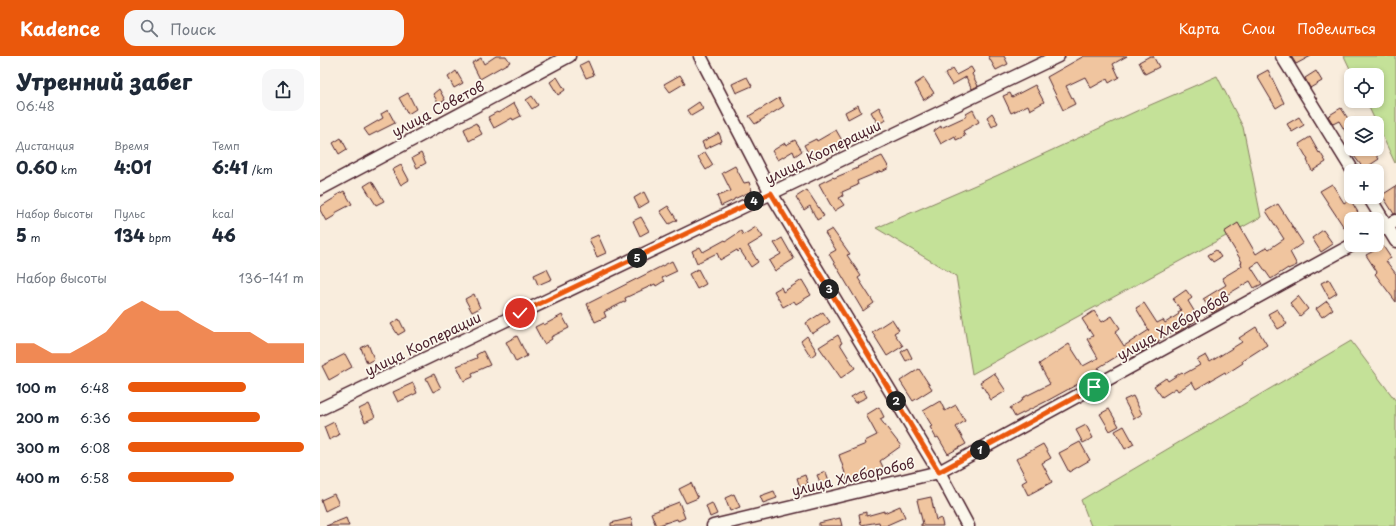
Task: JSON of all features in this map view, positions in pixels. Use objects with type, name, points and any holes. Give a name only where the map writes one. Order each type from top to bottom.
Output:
[{"type":"street","name":"улица Советов","points":[[320,189],[569,56]]},
{"type":"street","points":[[700,56],[771,193],[939,472],[968,526]]},
{"type":"street","name":"улица Кооперации","points":[[320,410],[1058,56]]},
{"type":"street","points":[[1282,56],[1349,164]]},
{"type":"street","points":[[1374,204],[1396,241]]},
{"type":"street","name":"улица Хлеборобов","points":[[713,526],[939,472],[1344,249]]},
{"type":"green space","points":[[1344,56],[1396,56],[1395,163],[1384,139],[1384,116],[1373,116],[1369,108],[1384,108],[1384,68],[1350,68]]},
{"type":"green space","points":[[1217,76],[1243,127],[1261,217],[972,374],[956,276],[876,228],[996,176],[1141,109]]},
{"type":"green space","points":[[1351,341],[1396,401],[1396,526],[1091,526],[1081,500]]},
{"type":"building","points":[[496,56],[506,56],[510,62],[480,79],[472,63],[481,58],[484,64]]},
{"type":"building","points":[[988,56],[1004,56],[1008,64],[996,70]]},
{"type":"building","points":[[1084,56],[1127,56],[1113,64],[1119,77],[1109,83],[1107,79],[1091,88],[1085,77],[1066,86],[1075,104],[1063,110],[1047,77]]},
{"type":"building","points":[[1153,56],[1159,67],[1145,74],[1139,62]]},
{"type":"building","points":[[1291,56],[1311,56],[1296,64]]},
{"type":"building","points":[[588,61],[594,75],[586,78],[580,65]]},
{"type":"building","points":[[971,67],[974,72],[972,74],[978,86],[972,89],[966,77],[952,85],[945,74],[952,69],[956,75]]},
{"type":"building","points":[[1268,70],[1284,103],[1276,108],[1257,76]]},
{"type":"building","points":[[456,71],[463,83],[454,88],[448,77]]},
{"type":"building","points":[[1316,71],[1322,81],[1310,88],[1305,78]]},
{"type":"building","points":[[680,75],[685,83],[670,92],[664,84]]},
{"type":"building","points":[[557,77],[565,90],[558,95],[550,82]]},
{"type":"building","points":[[747,77],[752,86],[736,93],[732,84]]},
{"type":"building","points":[[924,78],[934,93],[924,100],[915,84]]},
{"type":"building","points":[[1035,85],[1044,102],[1030,110],[1028,105],[1011,113],[1003,96],[1010,93],[1012,97]]},
{"type":"building","points":[[439,89],[445,100],[439,104],[433,94]]},
{"type":"building","points":[[408,93],[416,109],[408,114],[399,98]]},
{"type":"building","points":[[532,96],[538,105],[532,109],[526,100]]},
{"type":"building","points":[[779,98],[784,106],[755,124],[749,116]]},
{"type":"building","points":[[699,102],[703,109],[691,116],[687,110]]},
{"type":"building","points":[[514,103],[521,116],[513,120],[512,118],[494,128],[488,117],[497,112],[498,113]]},
{"type":"building","points":[[858,105],[861,112],[848,119],[845,112]]},
{"type":"building","points":[[879,107],[886,120],[878,124],[871,112]]},
{"type":"building","points":[[1341,108],[1346,116],[1344,116],[1344,129],[1339,121],[1333,124],[1328,116]]},
{"type":"building","points":[[388,110],[395,123],[369,136],[364,129],[383,118],[381,114]]},
{"type":"building","points":[[973,110],[979,122],[963,131],[965,136],[956,140],[955,136],[941,144],[934,131],[941,126],[941,128],[967,116],[966,114]]},
{"type":"building","points":[[992,113],[998,123],[992,127],[987,117]]},
{"type":"building","points":[[1299,117],[1304,125],[1292,132],[1287,124]]},
{"type":"building","points":[[476,123],[482,134],[469,141],[464,129]]},
{"type":"building","points":[[836,130],[843,142],[812,160],[804,145],[816,139],[817,141]]},
{"type":"building","points":[[719,133],[722,141],[705,149],[702,142]]},
{"type":"building","points":[[1310,137],[1326,162],[1312,171],[1299,144]]},
{"type":"building","points":[[341,138],[347,149],[339,154],[333,143]]},
{"type":"building","points":[[795,140],[802,151],[795,156],[793,151],[778,160],[772,151],[785,143],[786,145]]},
{"type":"building","points":[[705,152],[713,165],[706,170],[698,157]]},
{"type":"building","points":[[421,153],[426,163],[417,168],[412,158]]},
{"type":"building","points":[[882,156],[889,168],[857,181],[858,185],[842,192],[843,196],[839,198],[844,205],[834,211],[819,184],[858,168],[857,167]]},
{"type":"building","points":[[1354,156],[1377,156],[1379,159],[1372,164],[1360,164]]},
{"type":"building","points":[[401,165],[409,180],[401,185],[392,170]]},
{"type":"building","points":[[735,166],[744,183],[749,182],[752,191],[721,206],[717,196],[731,191],[722,173]]},
{"type":"building","points":[[372,181],[384,201],[376,205],[364,186]]},
{"type":"building","points":[[1332,184],[1344,204],[1353,204],[1358,212],[1344,212],[1344,227],[1320,191]]},
{"type":"building","points":[[1396,186],[1396,214],[1394,214],[1384,198],[1384,194]]},
{"type":"building","points":[[807,190],[824,216],[817,220],[810,206],[804,210],[796,197]]},
{"type":"building","points":[[344,191],[352,204],[335,213],[336,215],[326,221],[320,207]]},
{"type":"building","points":[[644,192],[649,202],[639,208],[634,198]]},
{"type":"building","points":[[1278,204],[1303,243],[1290,252],[1297,265],[1288,268],[1271,279],[1259,262],[1251,267],[1262,284],[1254,288],[1250,281],[1220,299],[1224,306],[1212,313],[1203,299],[1226,285],[1222,278],[1242,266],[1242,262],[1224,232],[1238,223],[1256,254],[1267,247],[1269,249],[1284,239],[1266,211]]},
{"type":"building","points":[[668,206],[677,220],[669,224],[660,211]]},
{"type":"building","points":[[641,217],[649,231],[640,236],[633,221]]},
{"type":"building","points":[[756,227],[763,237],[748,246],[758,262],[751,267],[740,250],[738,252],[737,250],[720,260],[717,253],[697,263],[692,251],[700,247],[703,252],[725,240],[726,241],[741,231],[743,235]]},
{"type":"building","points":[[832,229],[850,254],[847,255],[861,276],[858,278],[874,303],[863,311],[829,254],[836,250],[825,233]]},
{"type":"building","points":[[1323,230],[1333,244],[1321,252],[1312,238]]},
{"type":"building","points":[[598,235],[606,253],[597,257],[589,239]]},
{"type":"building","points":[[782,238],[794,259],[775,271],[769,261],[781,254],[774,243]]},
{"type":"building","points":[[1384,248],[1391,258],[1386,261],[1396,274],[1396,302],[1375,274],[1377,272],[1366,255],[1372,252],[1384,252]]},
{"type":"building","points":[[1216,250],[1221,257],[1213,262],[1208,255]]},
{"type":"building","points":[[672,261],[677,271],[662,278],[664,281],[656,286],[655,284],[625,298],[626,301],[604,312],[606,317],[595,322],[587,304]]},
{"type":"building","points":[[547,269],[552,279],[538,285],[534,275]]},
{"type":"building","points":[[698,269],[706,284],[697,289],[689,274]]},
{"type":"building","points":[[1329,279],[1337,293],[1329,298],[1321,283]]},
{"type":"building","points":[[802,280],[811,295],[796,304],[794,301],[783,307],[774,291],[781,287],[783,292]]},
{"type":"building","points":[[1186,290],[1192,298],[1188,301],[1199,319],[1176,333],[1174,331],[1158,341],[1159,342],[1139,353],[1138,351],[1122,360],[1119,355],[1098,368],[1100,372],[1015,417],[1010,408],[1023,400],[1022,398],[1050,384],[1039,364],[1069,344],[1083,366],[1098,358],[1087,339],[1093,336],[1082,319],[1094,311],[1102,322],[1112,316],[1120,328],[1115,332],[1124,346],[1149,330],[1136,308],[1144,303],[1157,323],[1163,320],[1165,323],[1179,314],[1178,312],[1181,310],[1173,299]]},
{"type":"building","points":[[474,294],[480,308],[472,312],[465,299]]},
{"type":"building","points":[[1298,296],[1308,309],[1300,316],[1290,303]]},
{"type":"building","points":[[1327,301],[1333,309],[1322,317],[1316,309]]},
{"type":"building","points":[[1277,309],[1287,324],[1278,329],[1268,314]]},
{"type":"building","points":[[823,312],[830,322],[812,334],[806,323]]},
{"type":"building","points":[[562,315],[569,328],[551,337],[552,339],[544,344],[535,327],[543,323],[544,325]]},
{"type":"building","points":[[399,319],[405,331],[398,335],[391,324]]},
{"type":"building","points":[[892,319],[899,330],[894,333],[903,346],[887,356],[872,332]]},
{"type":"building","points":[[1256,327],[1267,345],[1242,361],[1243,363],[1226,374],[1225,372],[1196,389],[1192,382],[1178,391],[1176,388],[1162,397],[1154,386],[1166,378],[1168,381],[1182,372],[1184,374],[1200,365],[1197,360],[1206,355],[1210,362],[1242,342],[1239,338]]},
{"type":"building","points":[[838,335],[842,343],[840,344],[855,368],[841,378],[819,347]]},
{"type":"building","points":[[517,336],[527,356],[516,362],[506,342]]},
{"type":"building","points":[[807,336],[817,352],[811,357],[801,341]]},
{"type":"building","points":[[368,344],[374,359],[367,363],[361,348]]},
{"type":"building","points":[[907,348],[912,358],[906,361],[901,352]]},
{"type":"building","points":[[483,351],[490,365],[472,373],[473,377],[464,381],[457,366],[477,358],[476,355]]},
{"type":"building","points":[[345,354],[352,367],[329,380],[322,366]]},
{"type":"building","points":[[919,369],[932,389],[913,401],[900,381]]},
{"type":"building","points":[[994,373],[1006,391],[991,400],[980,382]]},
{"type":"building","points":[[434,374],[441,388],[433,392],[426,378]]},
{"type":"building","points":[[413,383],[417,393],[398,402],[393,392]]},
{"type":"building","points":[[863,390],[867,397],[855,403],[851,397]]},
{"type":"building","points":[[1133,396],[1142,414],[1134,419],[1124,400]]},
{"type":"building","points":[[940,401],[945,411],[956,405],[965,421],[956,427],[966,444],[948,454],[938,437],[936,438],[930,427],[932,426],[923,411]]},
{"type":"building","points":[[369,404],[375,417],[365,422],[359,409]]},
{"type":"building","points":[[879,407],[884,417],[880,419],[901,446],[880,461],[884,469],[848,482],[839,455],[866,444],[865,441],[877,435],[866,415]]},
{"type":"building","points":[[1109,409],[1119,426],[1110,431],[1100,414]]},
{"type":"building","points":[[334,422],[339,435],[329,440],[324,427]]},
{"type":"building","points":[[1086,425],[1093,438],[1083,443],[1076,430]]},
{"type":"building","points":[[1124,426],[1134,444],[1125,449],[1115,431]]},
{"type":"building","points":[[1080,442],[1090,460],[1069,472],[1059,453]]},
{"type":"building","points":[[1043,444],[1051,458],[1042,463],[1052,482],[1028,495],[1022,483],[1027,480],[1016,459]]},
{"type":"building","points":[[826,472],[830,484],[822,487],[817,475]]},
{"type":"building","points":[[805,475],[808,484],[800,487],[797,478]]},
{"type":"building","points":[[691,483],[698,498],[686,503],[679,489]]},
{"type":"building","points":[[774,491],[777,498],[763,503],[760,496]]},
{"type":"building","points":[[334,494],[339,504],[325,511],[321,500]]},
{"type":"building","points":[[734,494],[740,507],[730,511],[725,498]]},
{"type":"building","points":[[931,497],[936,520],[941,518],[943,526],[921,526],[921,524],[923,524],[917,500]]},
{"type":"building","points":[[679,502],[685,518],[656,526],[651,513]]},
{"type":"building","points":[[712,503],[717,514],[710,517],[706,506]]},
{"type":"building","points":[[900,506],[905,517],[887,526],[880,526],[879,522],[861,525],[859,514],[866,512],[866,516],[884,511],[884,513]]},
{"type":"building","points":[[346,518],[349,526],[326,526]]},
{"type":"building","points":[[631,518],[633,526],[611,526],[611,523]]},
{"type":"building","points":[[840,518],[842,526],[819,526],[819,523]]},
{"type":"route","points":[[520,313],[771,193],[939,472],[1094,387]]}]
